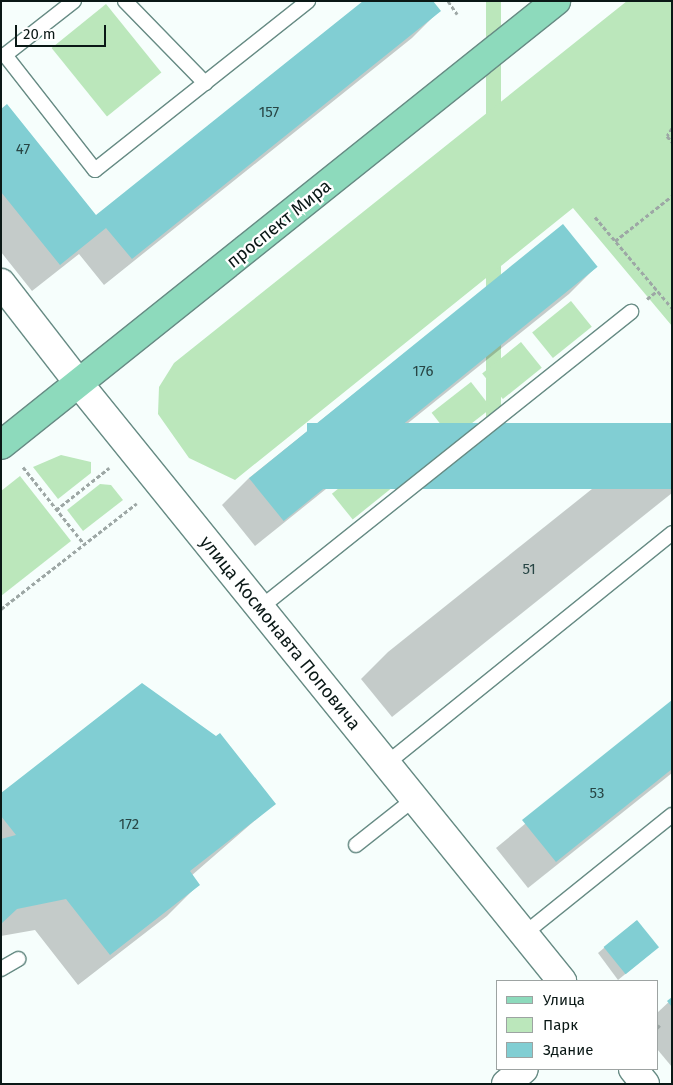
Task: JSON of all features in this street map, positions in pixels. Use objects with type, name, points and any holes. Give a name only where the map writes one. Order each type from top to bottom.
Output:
[{"type":"main road","name":"проспект Мира","points":[[1,445],[80,385],[556,1]]},
{"type":"street","name":"улица Космонавта Поповича","points":[[1,283],[80,385],[561,980]]},
{"type":"street","points":[[506,1084],[523,1070]]},
{"type":"street","points":[[634,1070],[645,1084]]},
{"type":"lane","points":[[74,1],[2,55],[95,170],[308,1]]},
{"type":"lane","points":[[125,1],[205,83]]},
{"type":"lane","points":[[260,608],[631,312]]},
{"type":"lane","points":[[386,764],[672,533]]},
{"type":"lane","points":[[356,845],[414,799]]},
{"type":"lane","points":[[524,934],[672,815]]},
{"type":"lane","points":[[1,969],[18,959]]},
{"type":"path","points":[[449,2],[458,14]]},
{"type":"path","points":[[672,128],[667,136],[672,142]]},
{"type":"path","points":[[615,241],[672,196]]},
{"type":"path","points":[[595,217],[672,308]]},
{"type":"path","points":[[23,467],[84,544]]},
{"type":"path","points":[[56,510],[110,467]]},
{"type":"path","points":[[1,608],[137,502]]},
{"type":"green space","points":[[486,1],[501,1],[501,434],[486,434]]},
{"type":"green space","points":[[627,1],[672,1],[672,326],[573,208],[235,480],[189,458],[158,414],[159,387],[174,363]]},
{"type":"green space","points":[[106,4],[161,72],[107,116],[52,48]]},
{"type":"green space","points":[[571,301],[592,327],[553,358],[532,332]]},
{"type":"green space","points":[[521,342],[542,368],[503,399],[482,373]]},
{"type":"green space","points":[[471,382],[491,408],[452,439],[432,413]]},
{"type":"green space","points":[[420,423],[442,449],[404,481],[382,454]]},
{"type":"green space","points":[[61,455],[91,462],[91,473],[58,499],[33,467]]},
{"type":"green space","points":[[370,463],[391,489],[353,519],[332,494]]},
{"type":"green space","points":[[20,476],[71,541],[1,596],[1,491]]},
{"type":"green space","points":[[100,484],[111,485],[123,500],[83,531],[67,510]]},
{"type":"building","points":[[363,1],[433,1],[441,11],[132,259],[106,228],[60,265],[1,192],[1,109],[7,104],[96,215]]},
{"type":"building","points":[[563,224],[598,267],[284,521],[249,478]]},
{"type":"building","points":[[307,423],[672,423],[672,489],[307,489]]},
{"type":"building","points":[[142,683],[216,736],[220,733],[276,804],[190,871],[200,885],[110,955],[66,899],[17,909],[1,924],[1,839],[16,835],[1,816],[1,793]]},
{"type":"building","points":[[672,700],[672,769],[556,862],[522,820]]},
{"type":"building","points":[[637,920],[659,947],[626,974],[604,947]]},
{"type":"building","points":[[672,997],[672,1007],[667,1001]]}]
